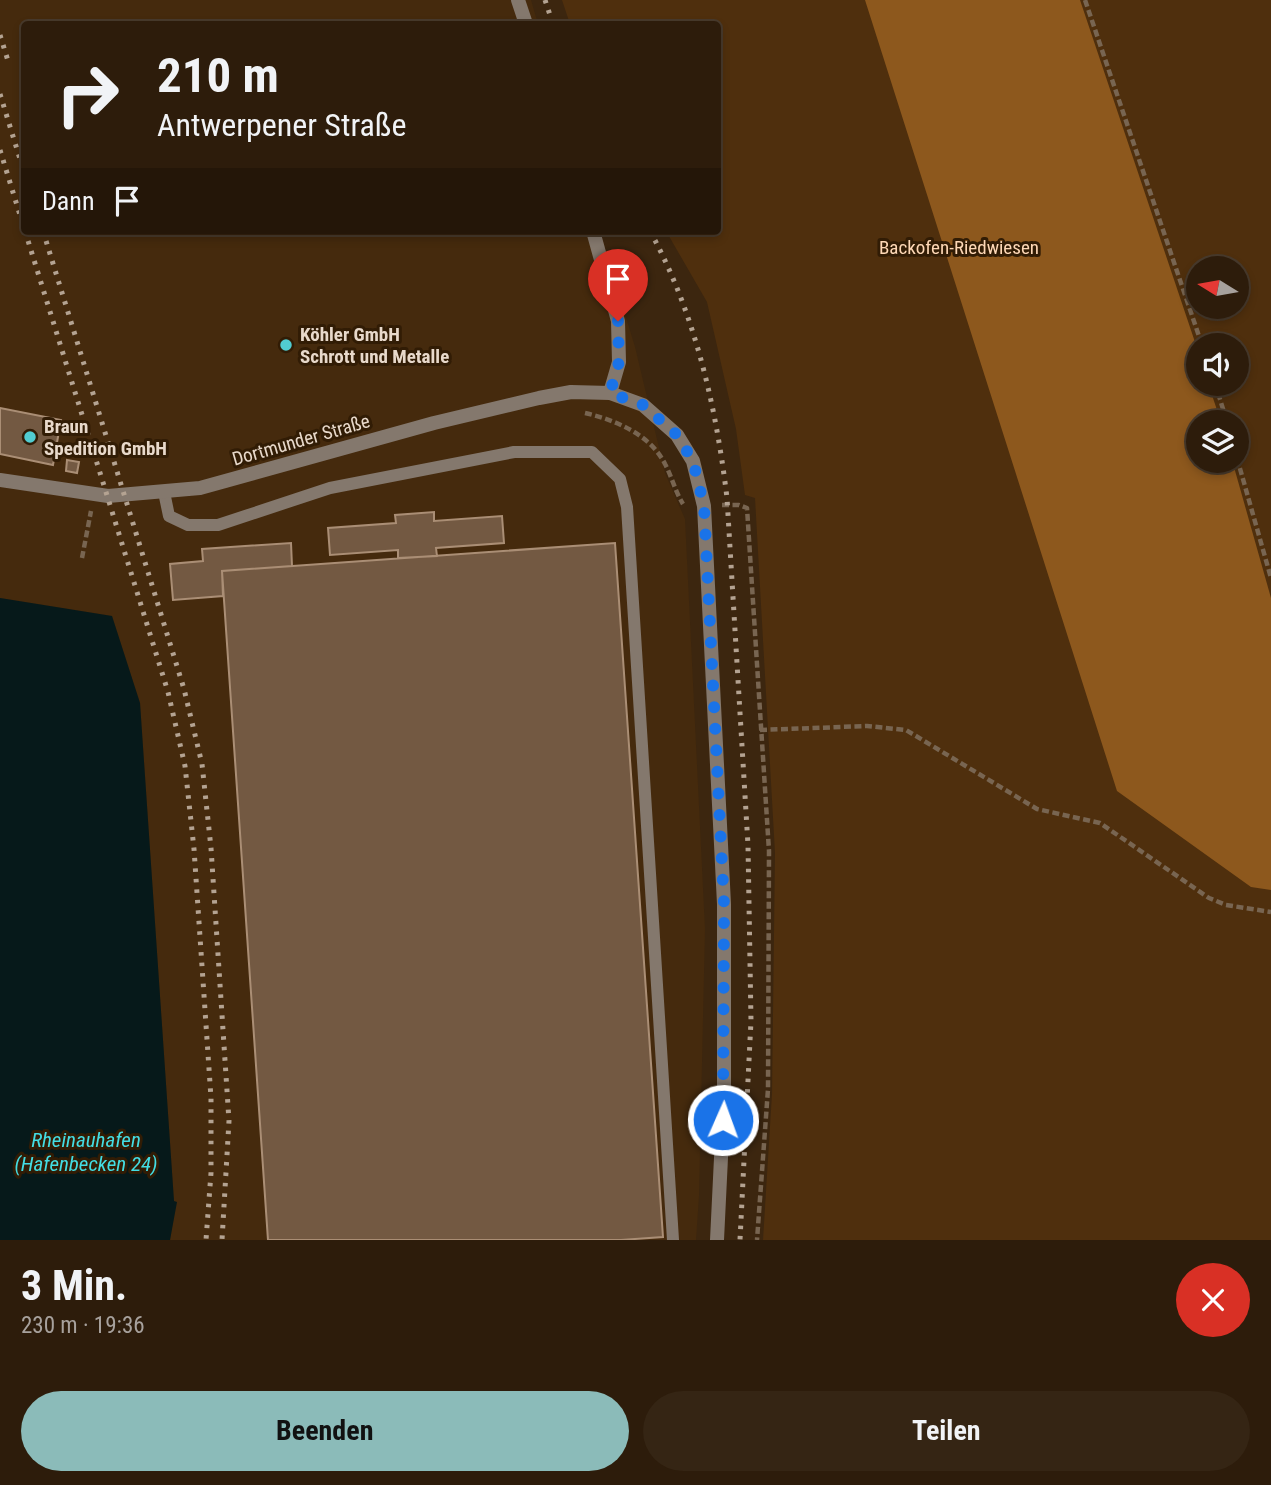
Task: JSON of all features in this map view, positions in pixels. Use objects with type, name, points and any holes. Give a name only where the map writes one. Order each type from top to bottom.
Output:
[{"type":"street","points":[[518,0],[525,21]]},
{"type":"street","points":[[594,235],[618,321],[619,362],[610,393]]},
{"type":"street","name":"Dortmunder Straße","points":[[0,480],[94,495],[126,496],[200,488],[434,423],[571,392],[610,393],[643,405],[677,435],[693,461],[704,506],[724,904],[724,1096],[717,1240]]},
{"type":"lane","points":[[164,492],[169,516],[188,525],[218,525],[330,488],[514,452],[592,452],[620,479],[627,507],[673,1240]]},
{"type":"path","points":[[1085,0],[1198,333]]},
{"type":"path","points":[[1241,473],[1271,578]]},
{"type":"path","points":[[82,558],[94,495]]},
{"type":"path","points":[[760,730],[867,726],[906,730],[1037,809],[1100,823],[1209,898],[1226,905],[1271,912]]},
{"type":"shaded area","points":[[0,0],[531,0],[537,21],[21,21],[21,235],[601,235],[635,347],[665,473],[685,519],[705,929],[696,1240],[170,1240],[176,1202],[140,703],[112,616],[0,598]]},
{"type":"green space","name":"Backofen-Riedwiesen","points":[[562,0],[1271,0],[1271,1240],[763,1240],[772,1094],[775,853],[755,498],[745,495],[736,429],[707,302],[668,235],[721,235],[721,21],[569,21]]},
{"type":"green space","points":[[865,0],[1080,0],[1192,333],[1186,333],[1186,396],[1212,396],[1217,410],[1186,410],[1186,473],[1236,473],[1271,598],[1271,890],[1251,887],[1117,791]]},
{"type":"water","name":"Rheinauhafen (Hafenbecken 24)","points":[[0,598],[112,616],[140,703],[174,1201],[177,1202],[170,1240],[0,1240]]},
{"type":"building","points":[[0,408],[61,420],[53,465],[0,454]]},
{"type":"building","points":[[67,460],[79,462],[77,473],[66,471]]},
{"type":"building","points":[[434,512],[434,521],[502,516],[504,543],[436,548],[437,556],[398,558],[398,550],[330,555],[328,528],[396,523],[395,515]]},
{"type":"building","points":[[291,543],[292,566],[222,571],[223,596],[173,600],[170,564],[203,561],[202,549]]},
{"type":"building","points":[[615,543],[663,1237],[621,1240],[268,1240],[222,571]]},
{"type":"railway","points":[[545,0],[552,21]]},
{"type":"railway","points":[[0,35],[9,64]]},
{"type":"railway","points":[[0,94],[21,162]]},
{"type":"railway","points":[[0,150],[21,218]]},
{"type":"railway","points":[[26,235],[168,692],[185,766],[194,849],[211,1098],[211,1173],[206,1240]]},
{"type":"railway","points":[[44,235],[184,689],[202,764],[211,848],[229,1121],[222,1240]]},
{"type":"railway","points":[[652,235],[679,294],[701,361],[717,429],[727,498],[748,845],[751,1021],[740,1240]]},
{"type":"place","name":"Köhler GmbH Schrott und Metalle","points":[[286,345]]},
{"type":"place","name":"Braun Spedition GmbH","points":[[30,437]]},
{"type":"route","points":[[618,321],[619,362],[610,393],[643,405],[677,435],[693,461],[704,506],[724,904],[723,1120]]}]
